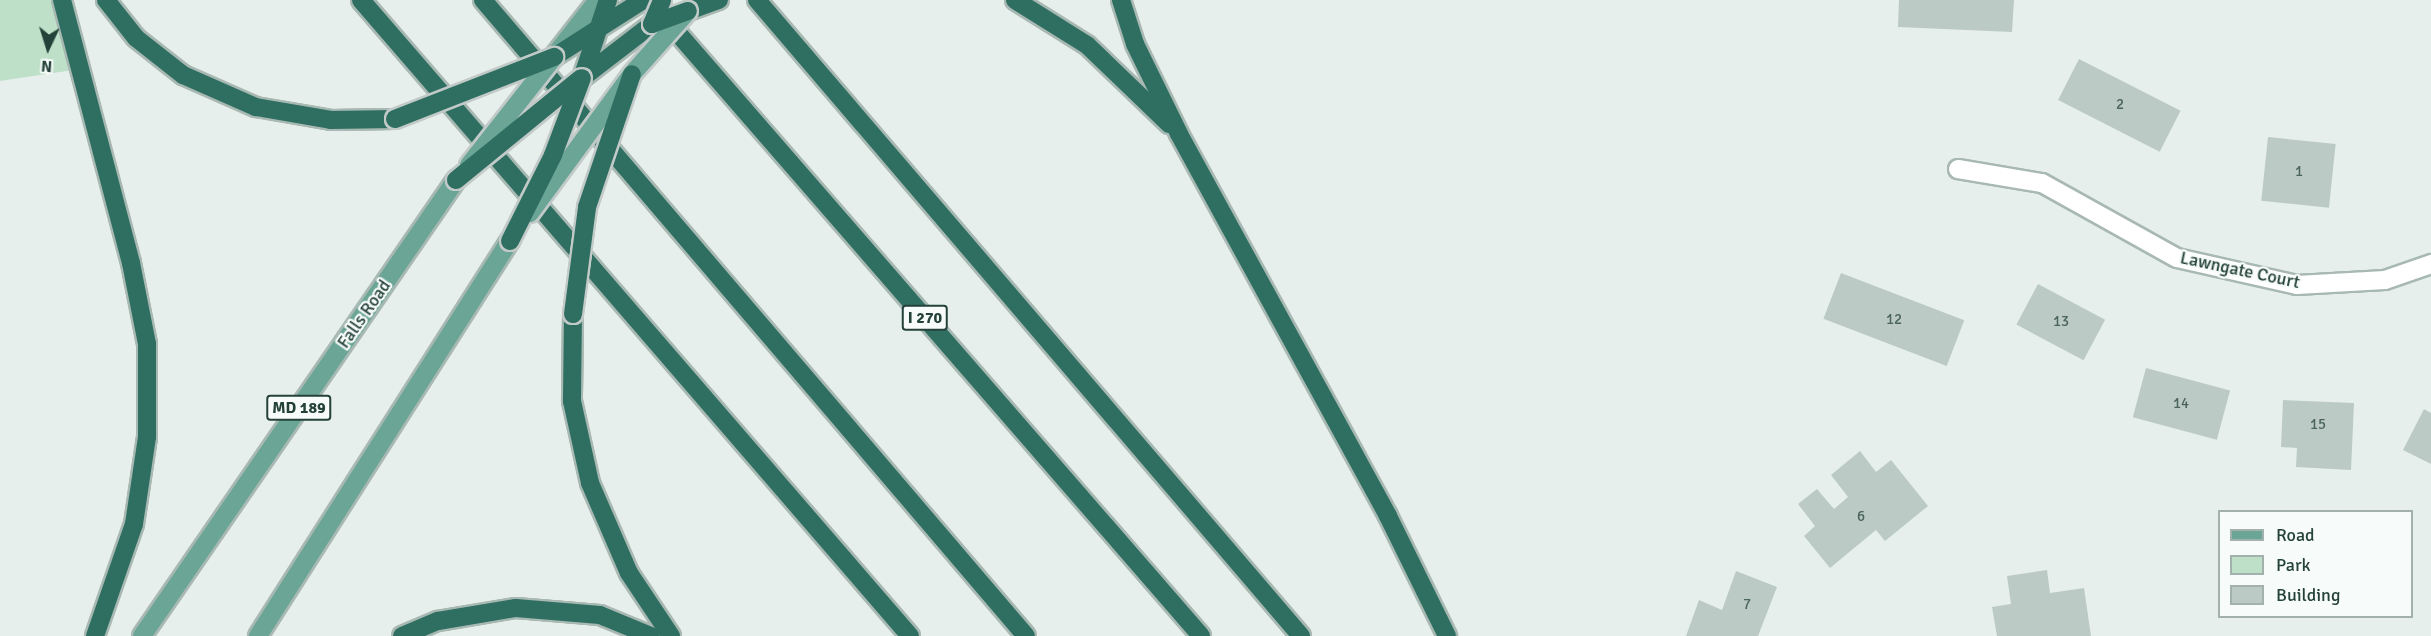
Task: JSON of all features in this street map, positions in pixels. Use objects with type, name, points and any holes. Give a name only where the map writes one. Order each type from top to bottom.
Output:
[{"type":"highway","points":[[62,0],[131,263],[147,345],[147,437],[134,525],[95,636]]},
{"type":"highway","points":[[106,0],[136,38],[183,75],[256,107],[331,120],[395,120],[554,57],[643,0]]},
{"type":"highway","points":[[361,0],[910,636]]},
{"type":"highway","points":[[483,0],[1026,636]]},
{"type":"highway","points":[[510,241],[553,155],[608,0]]},
{"type":"highway","name":"I 270","points":[[649,0],[1201,636]]},
{"type":"highway","points":[[662,0],[632,74],[587,207],[573,314],[572,401],[590,483],[629,573],[671,636]]},
{"type":"highway","points":[[456,180],[652,24],[693,6],[719,0]]},
{"type":"highway","points":[[757,0],[1301,636]]},
{"type":"highway","points":[[1015,0],[1087,45],[1179,134]]},
{"type":"highway","points":[[1121,0],[1135,44],[1179,134],[1388,516],[1447,636]]},
{"type":"highway","points":[[402,636],[438,621],[516,608],[600,615],[651,636]]},
{"type":"main road","name":"Falls Road","points":[[142,636],[456,180],[598,0]]},
{"type":"main road","points":[[258,636],[510,241],[632,74],[693,6]]},
{"type":"street","name":"Lawngate Court","points":[[1958,169],[2042,183],[2177,258],[2296,285],[2385,280],[2431,264]]},
{"type":"green space","points":[[0,0],[62,0],[80,69],[0,81]]},
{"type":"building","points":[[1899,0],[2014,0],[2012,32],[1898,27]]},
{"type":"building","points":[[2079,59],[2181,111],[2160,152],[2058,100]]},
{"type":"building","points":[[2268,137],[2336,144],[2329,208],[2261,201]]},
{"type":"building","points":[[1841,273],[1964,320],[1947,366],[1823,319]]},
{"type":"building","points":[[2038,284],[2105,320],[2084,360],[2016,325]]},
{"type":"building","points":[[2146,368],[2230,391],[2217,440],[2133,417]]},
{"type":"building","points":[[2283,400],[2354,403],[2351,470],[2296,467],[2297,448],[2281,447]]},
{"type":"building","points":[[2424,409],[2431,413],[2431,464],[2403,450]]},
{"type":"building","points":[[1860,451],[1876,472],[1891,460],[1928,506],[1885,541],[1876,530],[1830,568],[1804,536],[1815,526],[1798,504],[1817,489],[1834,509],[1848,497],[1831,475]]},
{"type":"building","points":[[2047,570],[2050,593],[2084,588],[2091,636],[1997,636],[1992,607],[2011,604],[2007,576]]},
{"type":"building","points":[[1736,571],[1777,587],[1758,636],[1686,636],[1699,600],[1722,610]]}]
